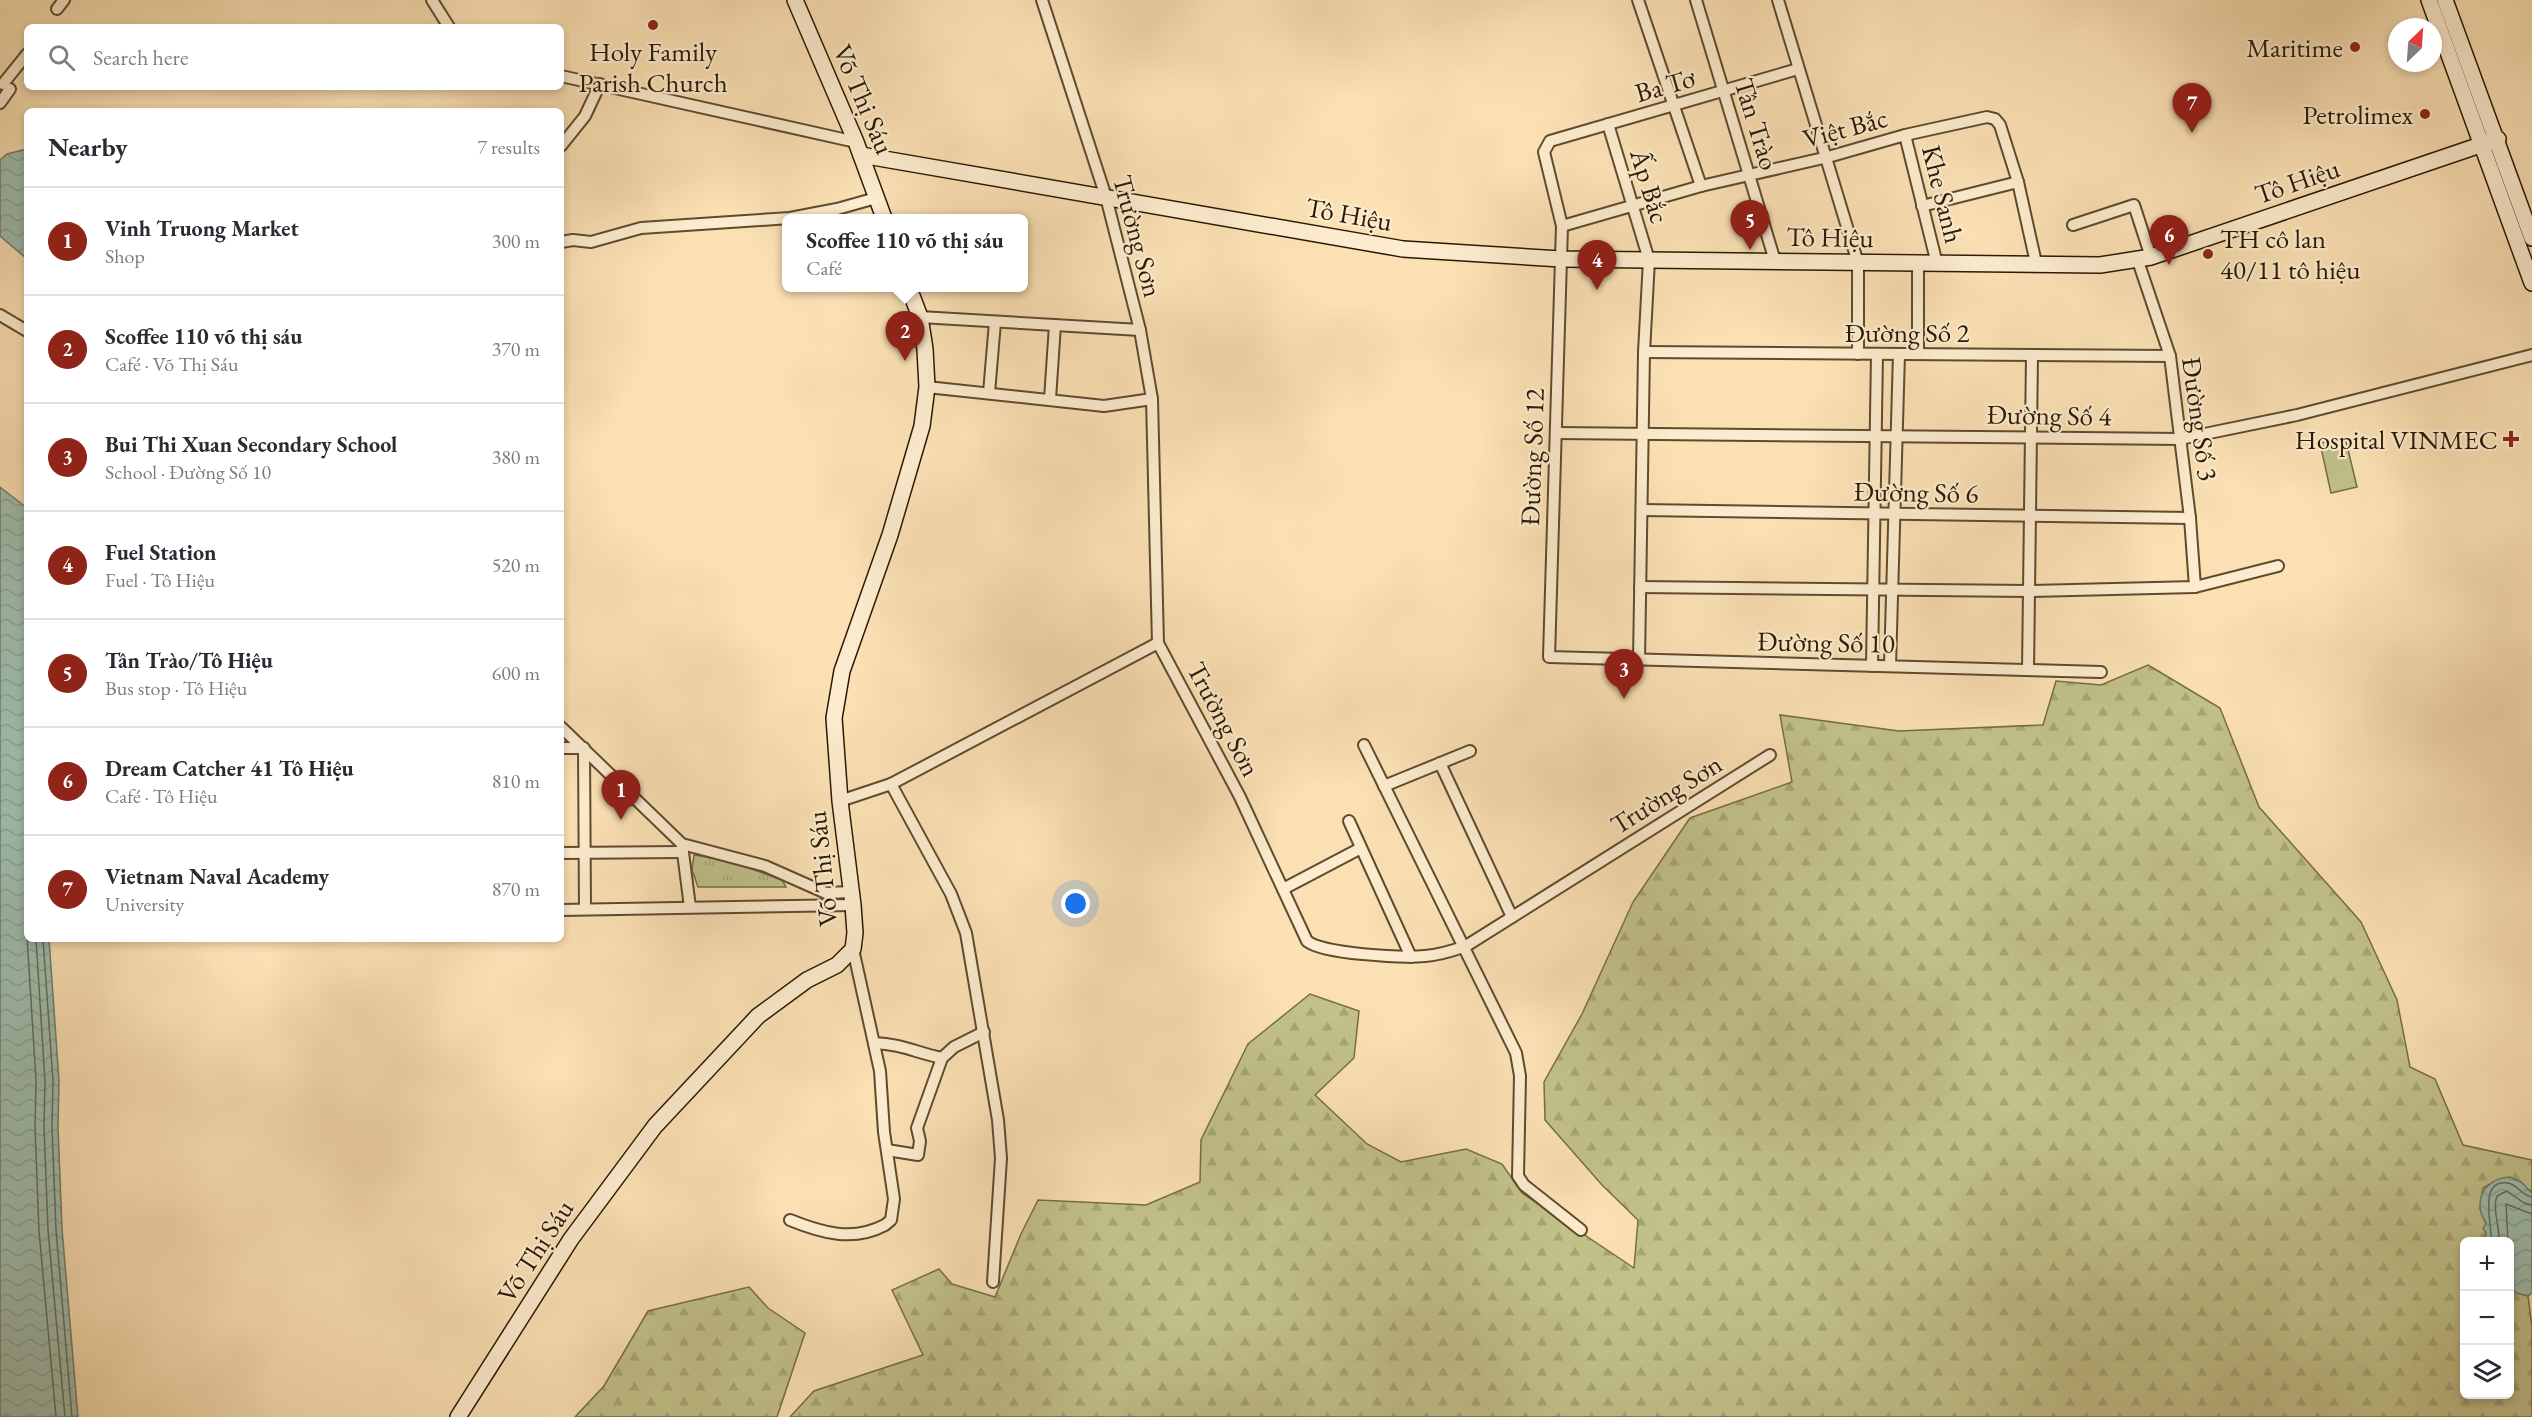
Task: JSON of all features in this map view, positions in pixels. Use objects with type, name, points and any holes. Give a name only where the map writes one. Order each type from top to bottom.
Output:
[{"type":"main road","name":"Võ Thị Sáu","points":[[795,0],[858,149],[882,214]]},
{"type":"main road","points":[[2429,0],[2532,283]]},
{"type":"main road","points":[[2445,0],[2498,139],[2532,238]]},
{"type":"main road","name":"Tô Hiệu","points":[[858,149],[1106,197],[1403,249],[1562,259],[2100,265],[2144,259],[2498,139]]},
{"type":"main road","name":"Võ Thị Sáu","points":[[458,1417],[571,1239],[655,1126],[758,1016],[798,986],[837,965],[853,949],[855,933],[853,898],[840,801],[834,718],[842,671],[912,465],[922,426],[927,387],[920,317],[911,292]]},
{"type":"street","points":[[432,0],[447,24]]},
{"type":"street","name":"Trường Sơn","points":[[1042,0],[1106,197],[1140,330],[1152,399],[1158,643],[1227,771],[1307,941],[1317,948],[1411,957],[1437,955],[1466,946],[1770,755]]},
{"type":"street","points":[[1638,0],[1701,186]]},
{"type":"street","name":"Tân Trào","points":[[1696,0],[1775,261]]},
{"type":"street","points":[[1778,0],[1798,69],[1828,157],[1858,263],[1858,354]]},
{"type":"street","points":[[0,103],[7,86],[24,59]]},
{"type":"street","name":"Ba Tơ","points":[[1546,145],[1550,141],[1798,69]]},
{"type":"street","points":[[564,77],[858,149]]},
{"type":"street","points":[[564,142],[585,116],[600,84]]},
{"type":"street","name":"Việt Bắc","points":[[1562,226],[1701,186],[1987,117],[1995,119],[2000,125],[2018,183],[2036,263]]},
{"type":"street","name":"Ấp Bắc","points":[[1608,124],[1649,260]]},
{"type":"street","name":"Khe Sanh","points":[[1905,135],[1937,264]]},
{"type":"street","name":"Đường Số 12","points":[[1546,145],[1544,152],[1562,226],[1549,657]]},
{"type":"street","points":[[1922,206],[2018,183]]},
{"type":"street","points":[[811,214],[876,198]]},
{"type":"street","name":"Đường Số 3","points":[[2073,225],[2134,206],[2144,259],[2170,356],[2190,518],[2195,587]]},
{"type":"street","points":[[564,242],[591,242],[641,228],[782,217]]},
{"type":"street","points":[[1639,660],[1644,352],[1649,260]]},
{"type":"street","points":[[1918,264],[1918,354]]},
{"type":"street","points":[[0,315],[24,329]]},
{"type":"street","points":[[920,317],[1140,330]]},
{"type":"street","points":[[989,393],[995,322]]},
{"type":"street","points":[[1050,399],[1055,325]]},
{"type":"street","name":"Đường Số 2","points":[[1644,352],[2170,356]]},
{"type":"street","points":[[1872,666],[1876,354]]},
{"type":"street","points":[[1890,666],[1899,354]]},
{"type":"street","points":[[2028,670],[2032,355]]},
{"type":"street","name":"Đường Số 4","points":[[1556,433],[1875,434],[2180,439],[2297,415],[2532,355]]},
{"type":"street","points":[[927,387],[1104,406],[1152,399]]},
{"type":"street","name":"Đường Số 6","points":[[1641,510],[2190,518]]},
{"type":"street","points":[[1640,587],[2029,591],[2195,587],[2278,566]]},
{"type":"street","points":[[840,801],[891,784],[1158,643]]},
{"type":"street","name":"Đường Số 10","points":[[1549,657],[2101,672]]},
{"type":"street","points":[[564,729],[682,848],[690,907]]},
{"type":"street","points":[[1364,745],[1511,1040],[1519,1065],[1518,1176],[1524,1185],[1581,1230]]},
{"type":"street","points":[[564,748],[584,748]]},
{"type":"street","points":[[584,748],[585,909]]},
{"type":"street","points":[[1384,786],[1470,751]]},
{"type":"street","points":[[1440,763],[1512,917]]},
{"type":"street","points":[[891,784],[960,916],[984,1032],[1001,1158],[993,1282]]},
{"type":"street","points":[[1349,821],[1411,957]]},
{"type":"street","points":[[564,853],[682,848],[756,863],[826,893],[853,898]]},
{"type":"street","points":[[1283,889],[1361,848]]},
{"type":"street","points":[[564,910],[690,907],[853,898]]},
{"type":"street","points":[[790,1220],[837,1235],[876,1230],[891,1220],[894,1199],[880,1071],[853,949]]},
{"type":"street","points":[[887,1150],[918,1155],[920,1142],[917,1128],[942,1058],[954,1047],[984,1032]]},
{"type":"street","points":[[874,1043],[907,1046],[927,1055],[942,1058]]},
{"type":"green space","points":[[2345,437],[2357,487],[2331,493],[2320,443]]},
{"type":"green space","points":[[2148,665],[2220,708],[2259,807],[2361,922],[2397,1000],[2410,1067],[2435,1079],[2463,1145],[2532,1160],[2532,1193],[2509,1178],[2483,1188],[2481,1199],[2486,1223],[2485,1237],[2460,1237],[2460,1399],[2514,1399],[2514,1283],[2517,1293],[2528,1296],[2532,1327],[2532,1417],[790,1417],[814,1391],[923,1355],[892,1290],[939,1269],[952,1284],[995,1297],[1038,1200],[1146,1205],[1200,1182],[1201,1140],[1248,1044],[1310,994],[1359,1011],[1354,1058],[1315,1095],[1367,1144],[1401,1162],[1466,1149],[1502,1164],[1522,1193],[1634,1268],[1638,1220],[1602,1185],[1545,1120],[1544,1082],[1582,1014],[1633,902],[1690,818],[1792,782],[1780,715],[1899,731],[2043,725],[2056,681],[2101,685]]},
{"type":"green space","points":[[694,855],[730,861],[782,880],[786,887],[698,887],[692,870]]},
{"type":"green space","points":[[749,1287],[768,1308],[805,1333],[777,1417],[575,1417],[604,1386],[648,1311]]},
{"type":"water","points":[[24,150],[24,256],[0,236],[0,160],[7,154]]},
{"type":"water","points":[[0,487],[24,506],[24,942],[49,942],[59,1081],[58,1127],[62,1229],[78,1417],[0,1417]]},
{"type":"water","points":[[2510,1177],[2521,1182],[2532,1193],[2532,1293],[2528,1296],[2514,1291],[2514,1237],[2485,1237],[2486,1232],[2483,1229],[2486,1223],[2480,1207],[2483,1193],[2493,1182]]},
{"type":"place","name":"Holy Family Parish Church","points":[[653,25]]},
{"type":"place","name":"Maritime","points":[[2355,47]]},
{"type":"place","name":"Petrolimex","points":[[2425,114]]},
{"type":"place","name":"Vietnam Naval Academy","points":[[2192,133]]},
{"type":"place","name":"Tân Trào/Tô Hiệu","points":[[1750,250]]},
{"type":"place","name":"TH cô lan 40/11 tô hiệu","points":[[2208,254]]},
{"type":"place","name":"Dream Catcher 41 Tô Hiệu","points":[[2169,265]]},
{"type":"place","name":"Fuel Station","points":[[1597,290]]},
{"type":"place","name":"Scoffee 110 võ thị sáu","points":[[905,361]]},
{"type":"place","name":"Hospital VINMEC","points":[[2511,439]]},
{"type":"place","name":"Bui Thi Xuan Secondary School","points":[[1624,699]]},
{"type":"place","name":"Vinh Truong Market","points":[[621,820]]}]
